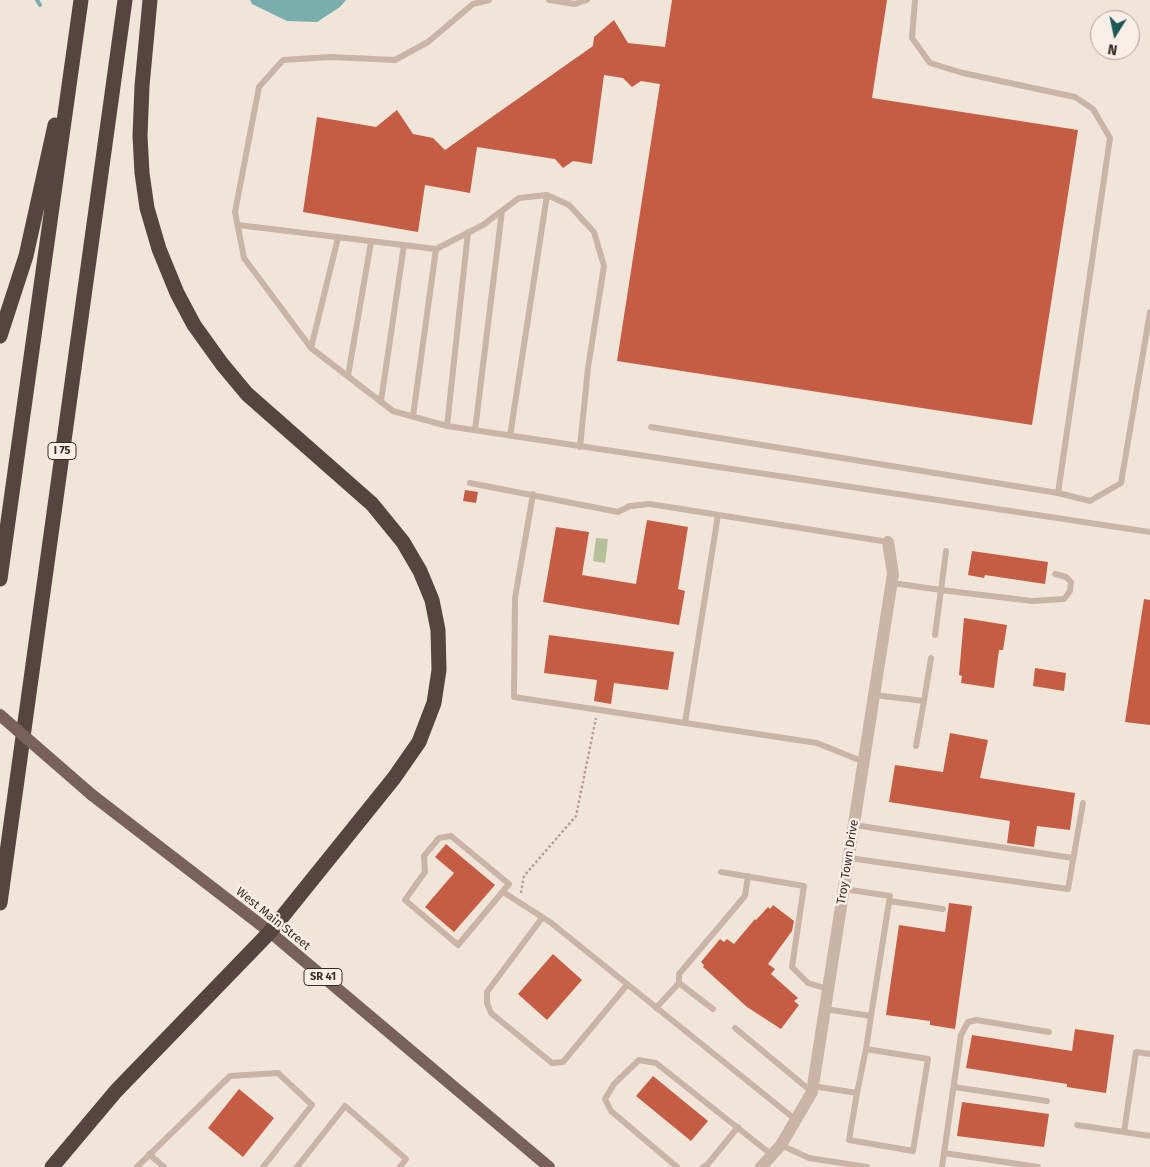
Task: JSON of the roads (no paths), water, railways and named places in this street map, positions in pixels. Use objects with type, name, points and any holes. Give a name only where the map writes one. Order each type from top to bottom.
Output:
[{"type":"highway","points":[[0,579],[81,0]]},
{"type":"highway","name":"I 75","points":[[0,903],[125,0]]},
{"type":"highway","points":[[52,1167],[116,1091],[270,932],[394,778],[420,742],[434,703],[439,670],[438,630],[432,600],[420,570],[403,542],[372,504],[247,394],[222,364],[194,325],[177,294],[159,249],[148,208],[142,173],[140,136],[142,86],[150,0]]},
{"type":"highway","points":[[0,336],[26,256],[77,27]]},
{"type":"main road","name":"West Main Street","points":[[0,716],[92,795],[270,932],[548,1167]]},
{"type":"street","name":"Troy Town Drive","points":[[761,1167],[781,1145],[812,1089],[892,583],[893,574],[888,542]]},
{"type":"lane","points":[[490,0],[473,4],[428,42],[395,60],[330,57],[283,60],[259,86],[235,212],[244,258],[311,348],[393,411],[447,426],[1150,532]]},
{"type":"lane","points":[[549,0],[575,4],[587,0]]},
{"type":"lane","points":[[915,0],[912,38],[930,63],[963,73],[1075,97],[1093,109],[1110,138],[1058,493]]},
{"type":"lane","points":[[238,224],[436,249],[483,225],[519,198],[547,195],[569,204],[594,232],[604,266],[588,368],[580,447]]},
{"type":"lane","points":[[510,436],[547,195]]},
{"type":"lane","points":[[475,430],[502,211]]},
{"type":"lane","points":[[447,426],[468,232]]},
{"type":"lane","points":[[311,348],[338,238]]},
{"type":"lane","points":[[348,376],[371,242]]},
{"type":"lane","points":[[381,401],[404,246]]},
{"type":"lane","points":[[413,416],[436,249]]},
{"type":"lane","points":[[651,427],[1058,493],[1090,501],[1121,483],[1150,312]]},
{"type":"lane","points":[[470,483],[618,512],[630,506],[650,504],[888,542]]},
{"type":"lane","points":[[533,494],[515,598],[514,697],[817,744],[864,762]]},
{"type":"lane","points":[[685,723],[718,515]]},
{"type":"lane","points":[[935,635],[946,551]]},
{"type":"lane","points":[[892,583],[1032,601],[1064,598],[1070,592],[1070,582],[1066,577],[1055,574]]},
{"type":"lane","points":[[916,746],[930,658]]},
{"type":"lane","points":[[874,695],[924,702]]},
{"type":"lane","points":[[849,858],[1068,889],[1083,803]]},
{"type":"lane","points":[[854,825],[936,835],[1073,858]]},
{"type":"lane","points":[[451,836],[509,884],[503,892],[458,945],[405,900],[425,872],[424,856],[438,838],[451,836]]},
{"type":"lane","points":[[721,872],[804,886],[792,967],[808,983],[828,989]]},
{"type":"lane","points":[[656,1008],[679,983],[679,974],[745,896],[748,876]]},
{"type":"lane","points":[[844,889],[890,896],[866,1049],[849,1140],[913,1151],[928,1059],[866,1049]]},
{"type":"lane","points":[[503,892],[542,918],[796,1120]]},
{"type":"lane","points":[[889,901],[943,909]]},
{"type":"lane","points":[[542,918],[487,992],[487,1003],[491,1013],[552,1063],[563,1062],[628,985]]},
{"type":"lane","points":[[679,983],[713,1009]]},
{"type":"lane","points":[[825,1009],[871,1016]]},
{"type":"lane","points":[[942,1167],[961,1035],[968,1022],[976,1020],[1049,1032]]},
{"type":"lane","points":[[735,1028],[812,1089],[857,1093]]},
{"type":"lane","points":[[1124,1132],[1136,1052],[1150,1054]]},
{"type":"lane","points":[[677,1167],[611,1111],[605,1099],[614,1084],[639,1060],[656,1062],[772,1155]]},
{"type":"lane","points":[[137,1167],[230,1076],[278,1073],[312,1105],[263,1167]]},
{"type":"lane","points":[[954,1087],[1047,1101]]},
{"type":"lane","points":[[297,1167],[345,1106],[406,1159],[400,1167]]},
{"type":"lane","points":[[1077,1125],[1150,1136]]},
{"type":"lane","points":[[703,1167],[707,1165],[738,1127]]},
{"type":"lane","points":[[781,1145],[809,1158],[867,1167]]},
{"type":"lane","points":[[944,1153],[1038,1167]]},
{"type":"lane","points":[[149,1154],[164,1167]]},
{"type":"water","points":[[250,0],[346,0],[340,7],[317,22],[287,21],[252,4]]},
{"type":"waterway","points":[[37,0],[40,5]]}]
